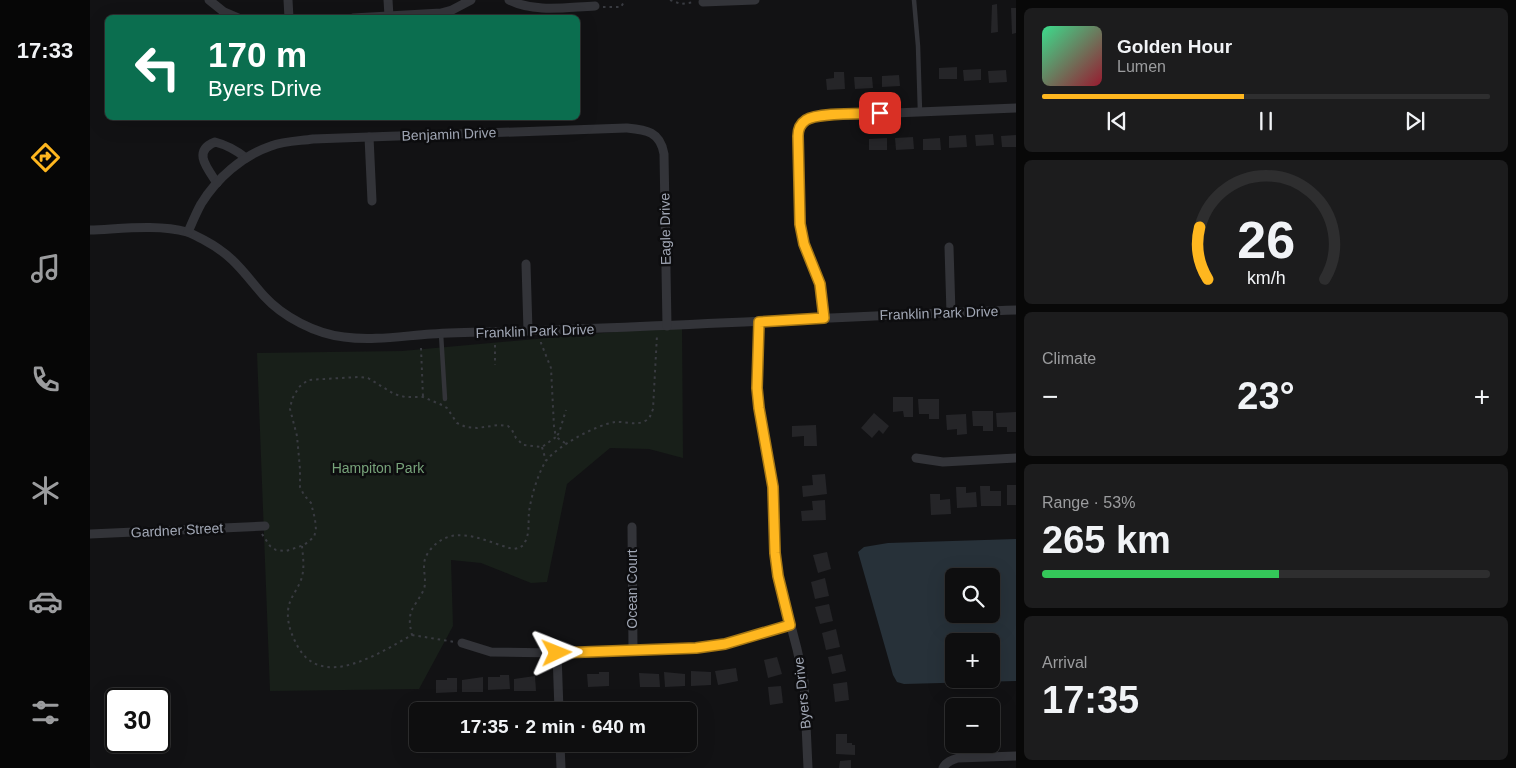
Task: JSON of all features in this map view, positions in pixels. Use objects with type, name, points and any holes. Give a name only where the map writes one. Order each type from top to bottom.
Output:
[{"type":"street","points":[[288,0],[289,15]]},
{"type":"street","points":[[388,0],[389,15]]},
{"type":"street","points":[[406,15],[441,13],[452,10],[471,0]]},
{"type":"street","points":[[509,0],[527,7],[537,8],[595,6]]},
{"type":"street","points":[[703,2],[756,0]]},
{"type":"street","points":[[211,2],[231,15]]},
{"type":"street","points":[[824,318],[820,284],[804,244],[800,224],[798,136],[799,127],[802,123],[810,117],[821,116],[1016,108]]},
{"type":"street","name":"Benjamin Drive","points":[[188,232],[210,190],[227,172],[246,158],[272,145],[286,142],[369,137],[626,128],[642,129],[655,134]]},
{"type":"street","name":"Eagle Drive","points":[[655,134],[663,147],[664,154],[662,327]]},
{"type":"street","points":[[369,137],[372,201]]},
{"type":"street","points":[[217,183],[206,167],[203,158],[203,151],[208,145],[215,142],[224,144],[246,158]]},
{"type":"street","name":"Franklin Park Drive","points":[[90,230],[156,228],[188,232],[220,249],[231,258],[274,305],[296,320],[332,336],[360,339],[1016,310]]},
{"type":"street","points":[[949,247],[951,313]]},
{"type":"street","points":[[526,264],[528,331]]},
{"type":"street","name":"Byers Drive","points":[[759,322],[757,388],[759,408],[773,487],[775,553],[778,576],[798,650],[804,681],[808,768]]},
{"type":"street","points":[[916,458],[943,462],[1016,458]]},
{"type":"street","name":"Gardner Street","points":[[90,534],[261,526]]},
{"type":"street","name":"Ocean Court","points":[[632,527],[633,650]]},
{"type":"street","points":[[462,643],[491,652],[557,653],[696,648],[725,644],[790,625]]},
{"type":"street","points":[[557,653],[559,702]]},
{"type":"street","points":[[560,752],[561,768]]},
{"type":"street","points":[[944,766],[951,760],[958,758],[1016,756]]},
{"type":"lane","points":[[914,0],[918,46],[920,112]]},
{"type":"lane","points":[[441,334],[444,398]]},
{"type":"path","points":[[595,6],[621,7],[625,0]]},
{"type":"path","points":[[670,0],[681,4],[703,2]]},
{"type":"path","points":[[412,635],[409,618],[412,608],[425,586],[423,567],[426,557],[433,547],[443,538],[456,535],[470,536],[513,549],[520,548],[528,535],[530,504],[546,461],[565,443],[606,424],[616,422],[640,423],[646,421],[653,409],[662,327]]},
{"type":"path","points":[[540,332],[541,343],[551,368],[556,436],[565,443]]},
{"type":"path","points":[[495,345],[496,365]]},
{"type":"path","points":[[421,348],[423,397]]},
{"type":"path","points":[[261,526],[266,540],[276,550],[286,551],[302,546],[314,537],[316,530],[315,519],[311,504],[304,496],[300,487],[297,436],[290,409],[292,399],[299,387],[308,380],[358,376],[368,378],[394,394],[405,397],[423,397],[446,408],[457,423],[466,427],[508,426],[523,445],[542,448],[559,433],[566,410]]},
{"type":"path","points":[[542,448],[546,461]]},
{"type":"path","points":[[302,546],[303,569],[301,579],[290,600],[288,619],[294,641],[300,652],[309,661],[319,666],[333,668],[346,666],[365,659],[412,635],[462,643]]},
{"type":"green space","name":"Hampiton Park","points":[[682,326],[683,458],[649,449],[610,448],[567,484],[547,582],[531,583],[481,563],[451,560],[453,626],[419,689],[270,691],[257,353],[402,351]]},
{"type":"shaded area","points":[[1016,539],[1016,681],[1000,681],[1000,633],[945,633],[945,683],[904,684],[897,682],[893,675],[858,552],[864,547],[888,543]]},
{"type":"building","points":[[997,4],[998,32],[991,33],[992,5]]},
{"type":"building","points":[[1011,8],[1016,8],[1016,33],[1012,34]]},
{"type":"building","points":[[957,67],[957,79],[939,79],[939,68]]},
{"type":"building","points":[[981,69],[981,80],[964,81],[963,70]]},
{"type":"building","points":[[1006,70],[1007,82],[989,83],[988,71]]},
{"type":"building","points":[[834,72],[844,72],[845,89],[827,90],[826,79],[834,78]]},
{"type":"building","points":[[899,75],[900,86],[882,87],[882,76]]},
{"type":"building","points":[[854,77],[872,77],[873,88],[855,89]]},
{"type":"building","points":[[993,134],[994,145],[976,146],[975,135]]},
{"type":"building","points":[[966,135],[967,147],[949,148],[949,136]]},
{"type":"building","points":[[1016,135],[1016,147],[1002,147],[1001,136]]},
{"type":"building","points":[[913,137],[914,149],[896,150],[895,138]]},
{"type":"building","points":[[887,138],[887,150],[869,150],[869,139]]},
{"type":"building","points":[[940,138],[941,150],[923,150],[923,139]]},
{"type":"building","points":[[893,397],[913,397],[913,417],[904,417],[903,411],[893,412]]},
{"type":"building","points":[[918,399],[939,399],[939,419],[929,419],[929,414],[919,414]]},
{"type":"building","points":[[972,411],[993,411],[993,431],[983,431],[983,426],[973,426]]},
{"type":"building","points":[[1016,412],[1016,432],[1007,432],[1007,427],[997,427],[996,413]]},
{"type":"building","points":[[874,413],[889,426],[883,434],[879,430],[872,438],[861,428]]},
{"type":"building","points":[[966,414],[967,434],[957,435],[957,429],[947,430],[946,415]]},
{"type":"building","points":[[816,425],[817,446],[804,446],[804,436],[792,437],[792,426]]},
{"type":"building","points":[[825,474],[827,494],[803,497],[802,486],[813,485],[812,475]]},
{"type":"building","points":[[1007,485],[1016,485],[1016,505],[1007,505]]},
{"type":"building","points":[[980,486],[990,486],[990,491],[1001,491],[1001,506],[981,506]]},
{"type":"building","points":[[956,487],[966,487],[966,493],[976,492],[977,507],[957,508]]},
{"type":"building","points":[[930,494],[940,494],[940,500],[950,499],[951,514],[931,515]]},
{"type":"building","points":[[825,500],[826,520],[802,521],[801,511],[813,510],[812,501]]},
{"type":"building","points":[[827,552],[831,569],[818,573],[813,555]]},
{"type":"building","points":[[825,578],[829,596],[815,599],[811,582]]},
{"type":"building","points":[[829,604],[833,621],[820,624],[815,607]]},
{"type":"building","points":[[836,629],[840,647],[826,650],[822,633]]},
{"type":"building","points":[[842,654],[846,671],[832,674],[828,657]]},
{"type":"building","points":[[777,657],[782,674],[768,678],[764,660]]},
{"type":"building","points":[[736,668],[738,681],[718,685],[715,671]]},
{"type":"building","points":[[691,671],[711,672],[711,685],[691,686]]},
{"type":"building","points":[[599,672],[609,672],[609,686],[588,687],[587,674],[599,674]]},
{"type":"building","points":[[664,672],[685,674],[685,686],[665,687]]},
{"type":"building","points":[[639,673],[659,674],[660,687],[640,687]]},
{"type":"building","points":[[500,675],[509,675],[510,689],[488,690],[488,677],[500,677]]},
{"type":"building","points":[[535,676],[536,691],[514,691],[514,679]]},
{"type":"building","points":[[483,677],[483,692],[462,692],[462,680]]},
{"type":"building","points":[[447,678],[457,678],[457,692],[436,693],[436,680],[447,680]]},
{"type":"building","points":[[847,682],[849,700],[835,702],[833,684]]},
{"type":"building","points":[[781,686],[783,703],[770,705],[768,687]]},
{"type":"building","points":[[836,734],[847,734],[847,743],[855,745],[855,755],[836,754]]},
{"type":"building","points":[[851,760],[851,768],[839,768],[840,761]]},
{"type":"route","points":[[557,653],[696,648],[725,644],[790,625],[778,576],[775,553],[773,487],[759,408],[757,388],[759,322],[824,318],[820,284],[804,244],[800,224],[799,127],[810,117],[880,113]]}]
